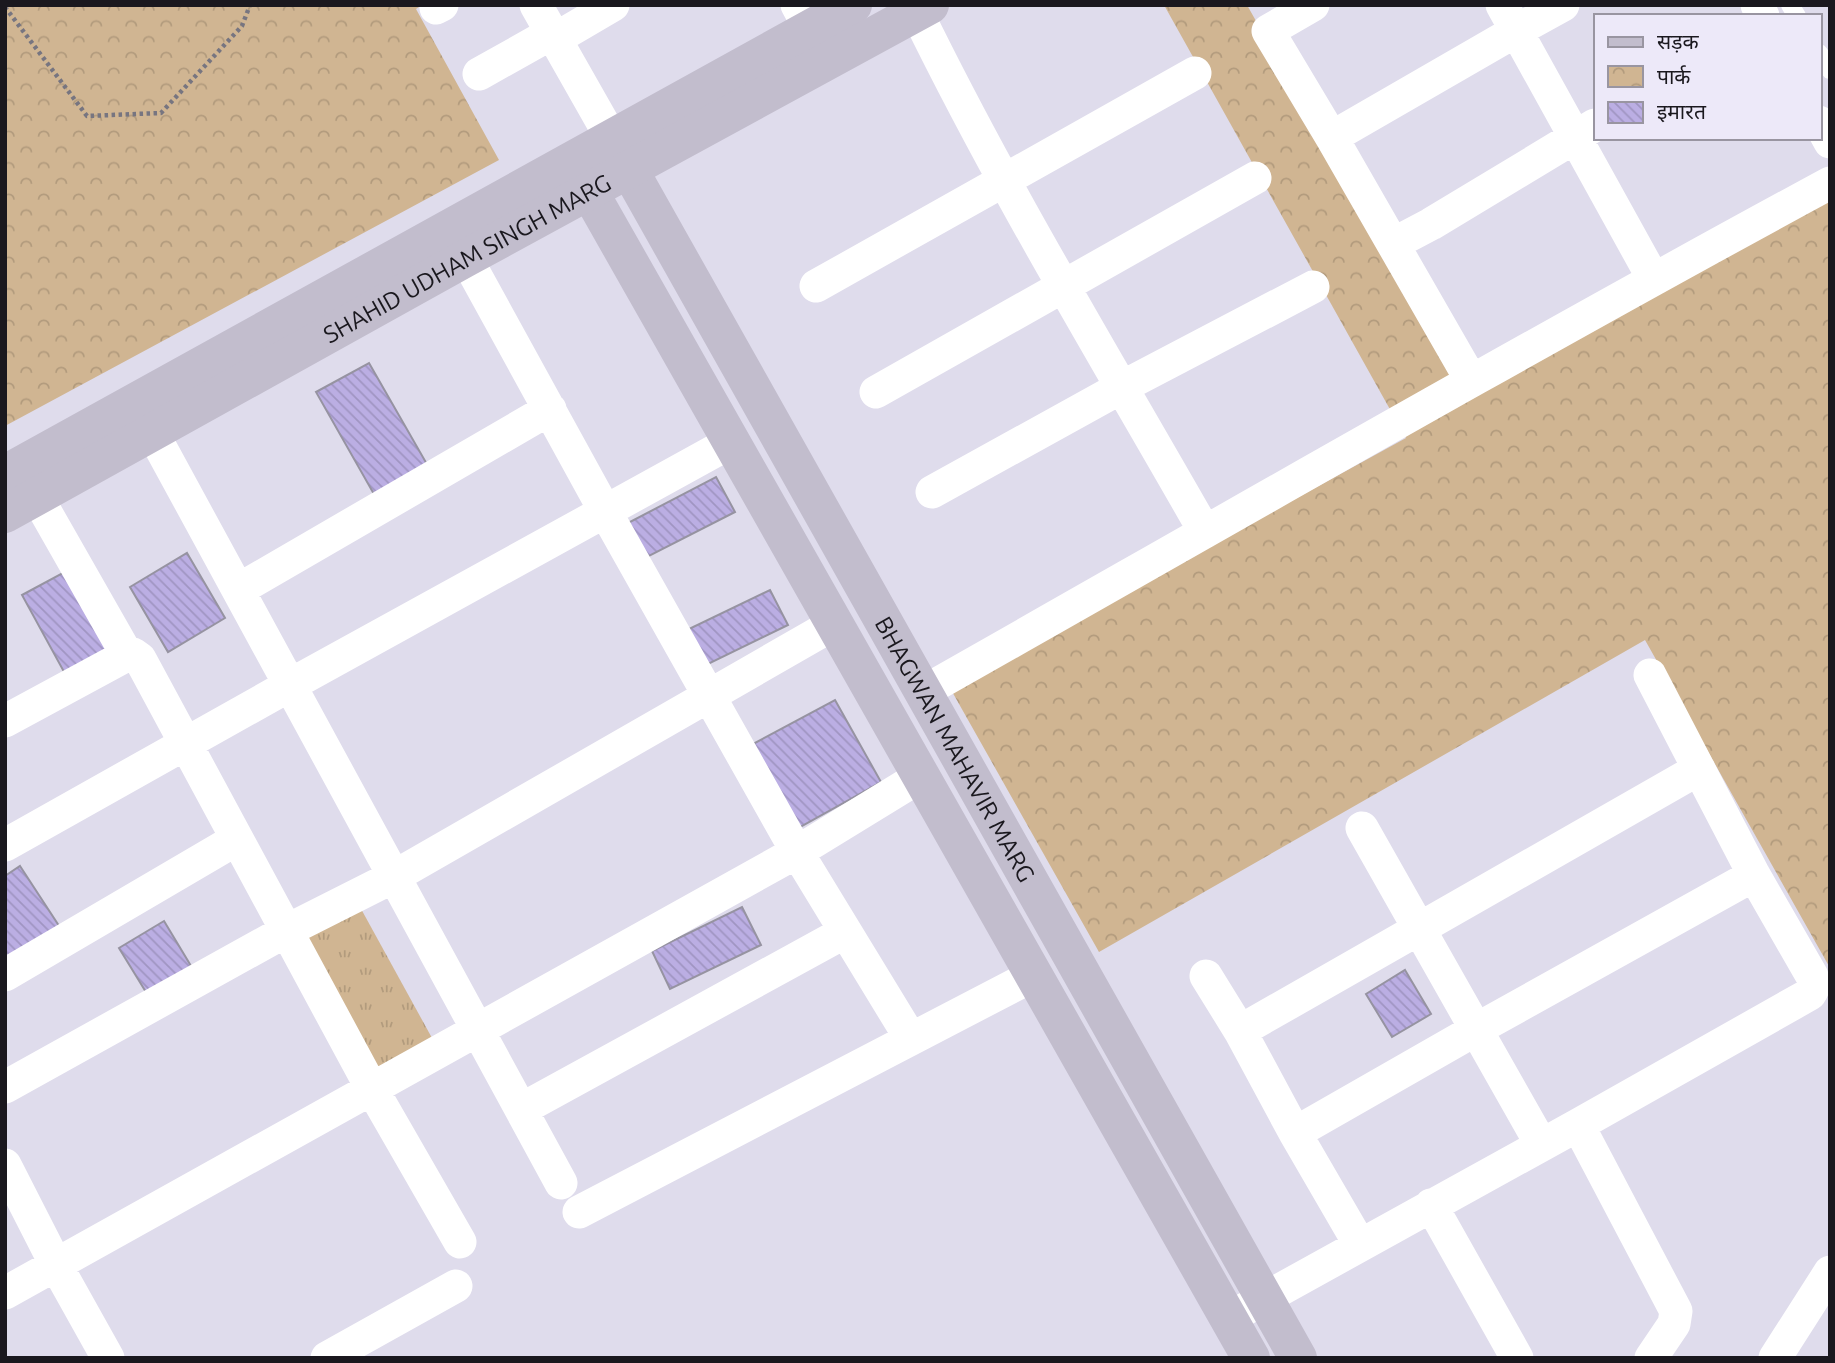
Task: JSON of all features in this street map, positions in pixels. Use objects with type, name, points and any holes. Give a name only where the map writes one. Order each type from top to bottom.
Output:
[{"type":"street","points":[[479,74],[547,26],[613,5]]},
{"type":"street","name":"SHAHID UDHAM SINGH MARG","points":[[621,154],[804,17],[853,5]]},
{"type":"street","points":[[1313,5],[1268,31],[1336,135],[1393,244],[1471,380]]},
{"type":"street","points":[[1336,135],[1509,18],[1563,5]]},
{"type":"street","points":[[923,9],[946,74],[1003,180],[1205,532]]},
{"type":"street","name":"SHAHID UDHAM SINGH MARG","points":[[5,474],[621,154],[923,9]]},
{"type":"street","points":[[1509,18],[1585,131],[1653,278]]},
{"type":"street","points":[[547,26],[621,154]]},
{"type":"street","points":[[816,286],[1195,73]]},
{"type":"street","points":[[1821,126],[1830,142]]},
{"type":"street","points":[[1393,244],[1585,131]]},
{"type":"street","name":"BHAGWAN MAHAVIR MARG","points":[[621,154],[1298,1358]]},
{"type":"street","name":"SHAHID UDHAM SINGH MARG","points":[[21,506],[467,258],[580,176]]},
{"type":"street","name":"BHAGWAN MAHAVIR MARG","points":[[580,176],[1251,1358]]},
{"type":"street","points":[[876,393],[1255,178]]},
{"type":"street","points":[[923,692],[1471,380],[1830,183]]},
{"type":"street","points":[[467,258],[605,511],[797,852],[911,1039]]},
{"type":"street","points":[[932,492],[1122,387],[1313,287]]},
{"type":"street","points":[[238,590],[550,409]]},
{"type":"street","points":[[152,432],[561,1183]]},
{"type":"street","points":[[5,845],[731,442]]},
{"type":"street","points":[[21,506],[127,655]]},
{"type":"street","points":[[5,1087],[286,931],[395,876],[834,624]]},
{"type":"street","points":[[5,721],[127,655],[132,654],[140,659],[372,1089],[460,1242]]},
{"type":"street","points":[[1229,1318],[1578,1125],[1810,994],[1814,989],[1812,976],[1754,875],[1650,675]]},
{"type":"street","points":[[1240,1031],[1699,769]]},
{"type":"street","points":[[5,1293],[797,852],[921,776]]},
{"type":"street","points":[[1362,828],[1541,1144]]},
{"type":"street","points":[[5,975],[237,839]]},
{"type":"street","points":[[1296,1133],[1754,875]]},
{"type":"street","points":[[522,1109],[845,932]]},
{"type":"street","points":[[579,1212],[1034,975]]},
{"type":"street","points":[[1206,976],[1240,1031],[1360,1245]]},
{"type":"street","points":[[1578,1125],[1676,1311],[1674,1324],[1651,1358]]},
{"type":"street","points":[[5,1165],[108,1358]]},
{"type":"street","points":[[1431,1205],[1517,1358]]},
{"type":"street","points":[[1775,1358],[1830,1272]]},
{"type":"street","points":[[327,1358],[456,1286]]},
{"type":"path","points":[[5,7],[87,116],[161,113],[242,26],[250,5]]},
{"type":"green space","points":[[5,5],[422,5],[416,9],[499,160],[5,426]]},
{"type":"green space","points":[[1164,5],[1247,5],[1469,399],[1830,197],[1830,968],[1645,640],[1099,952],[950,688],[1406,438]]},
{"type":"green space","points":[[360,907],[432,1038],[376,1068],[304,938]]},
{"type":"building","points":[[369,363],[428,466],[375,496],[316,392]]},
{"type":"building","points":[[716,477],[735,512],[645,558],[628,523]]},
{"type":"building","points":[[187,553],[225,618],[168,652],[130,587]]},
{"type":"building","points":[[72,568],[119,654],[69,681],[22,595]]},
{"type":"building","points":[[770,590],[788,625],[706,665],[689,629]]},
{"type":"building","points":[[835,700],[881,782],[791,832],[753,744]]},
{"type":"building","points":[[20,866],[63,932],[5,969],[5,876]]},
{"type":"building","points":[[742,907],[761,945],[670,989],[652,951]]},
{"type":"building","points":[[164,921],[197,976],[152,1002],[119,948]]},
{"type":"building","points":[[1405,970],[1431,1014],[1392,1037],[1366,994]]}]
